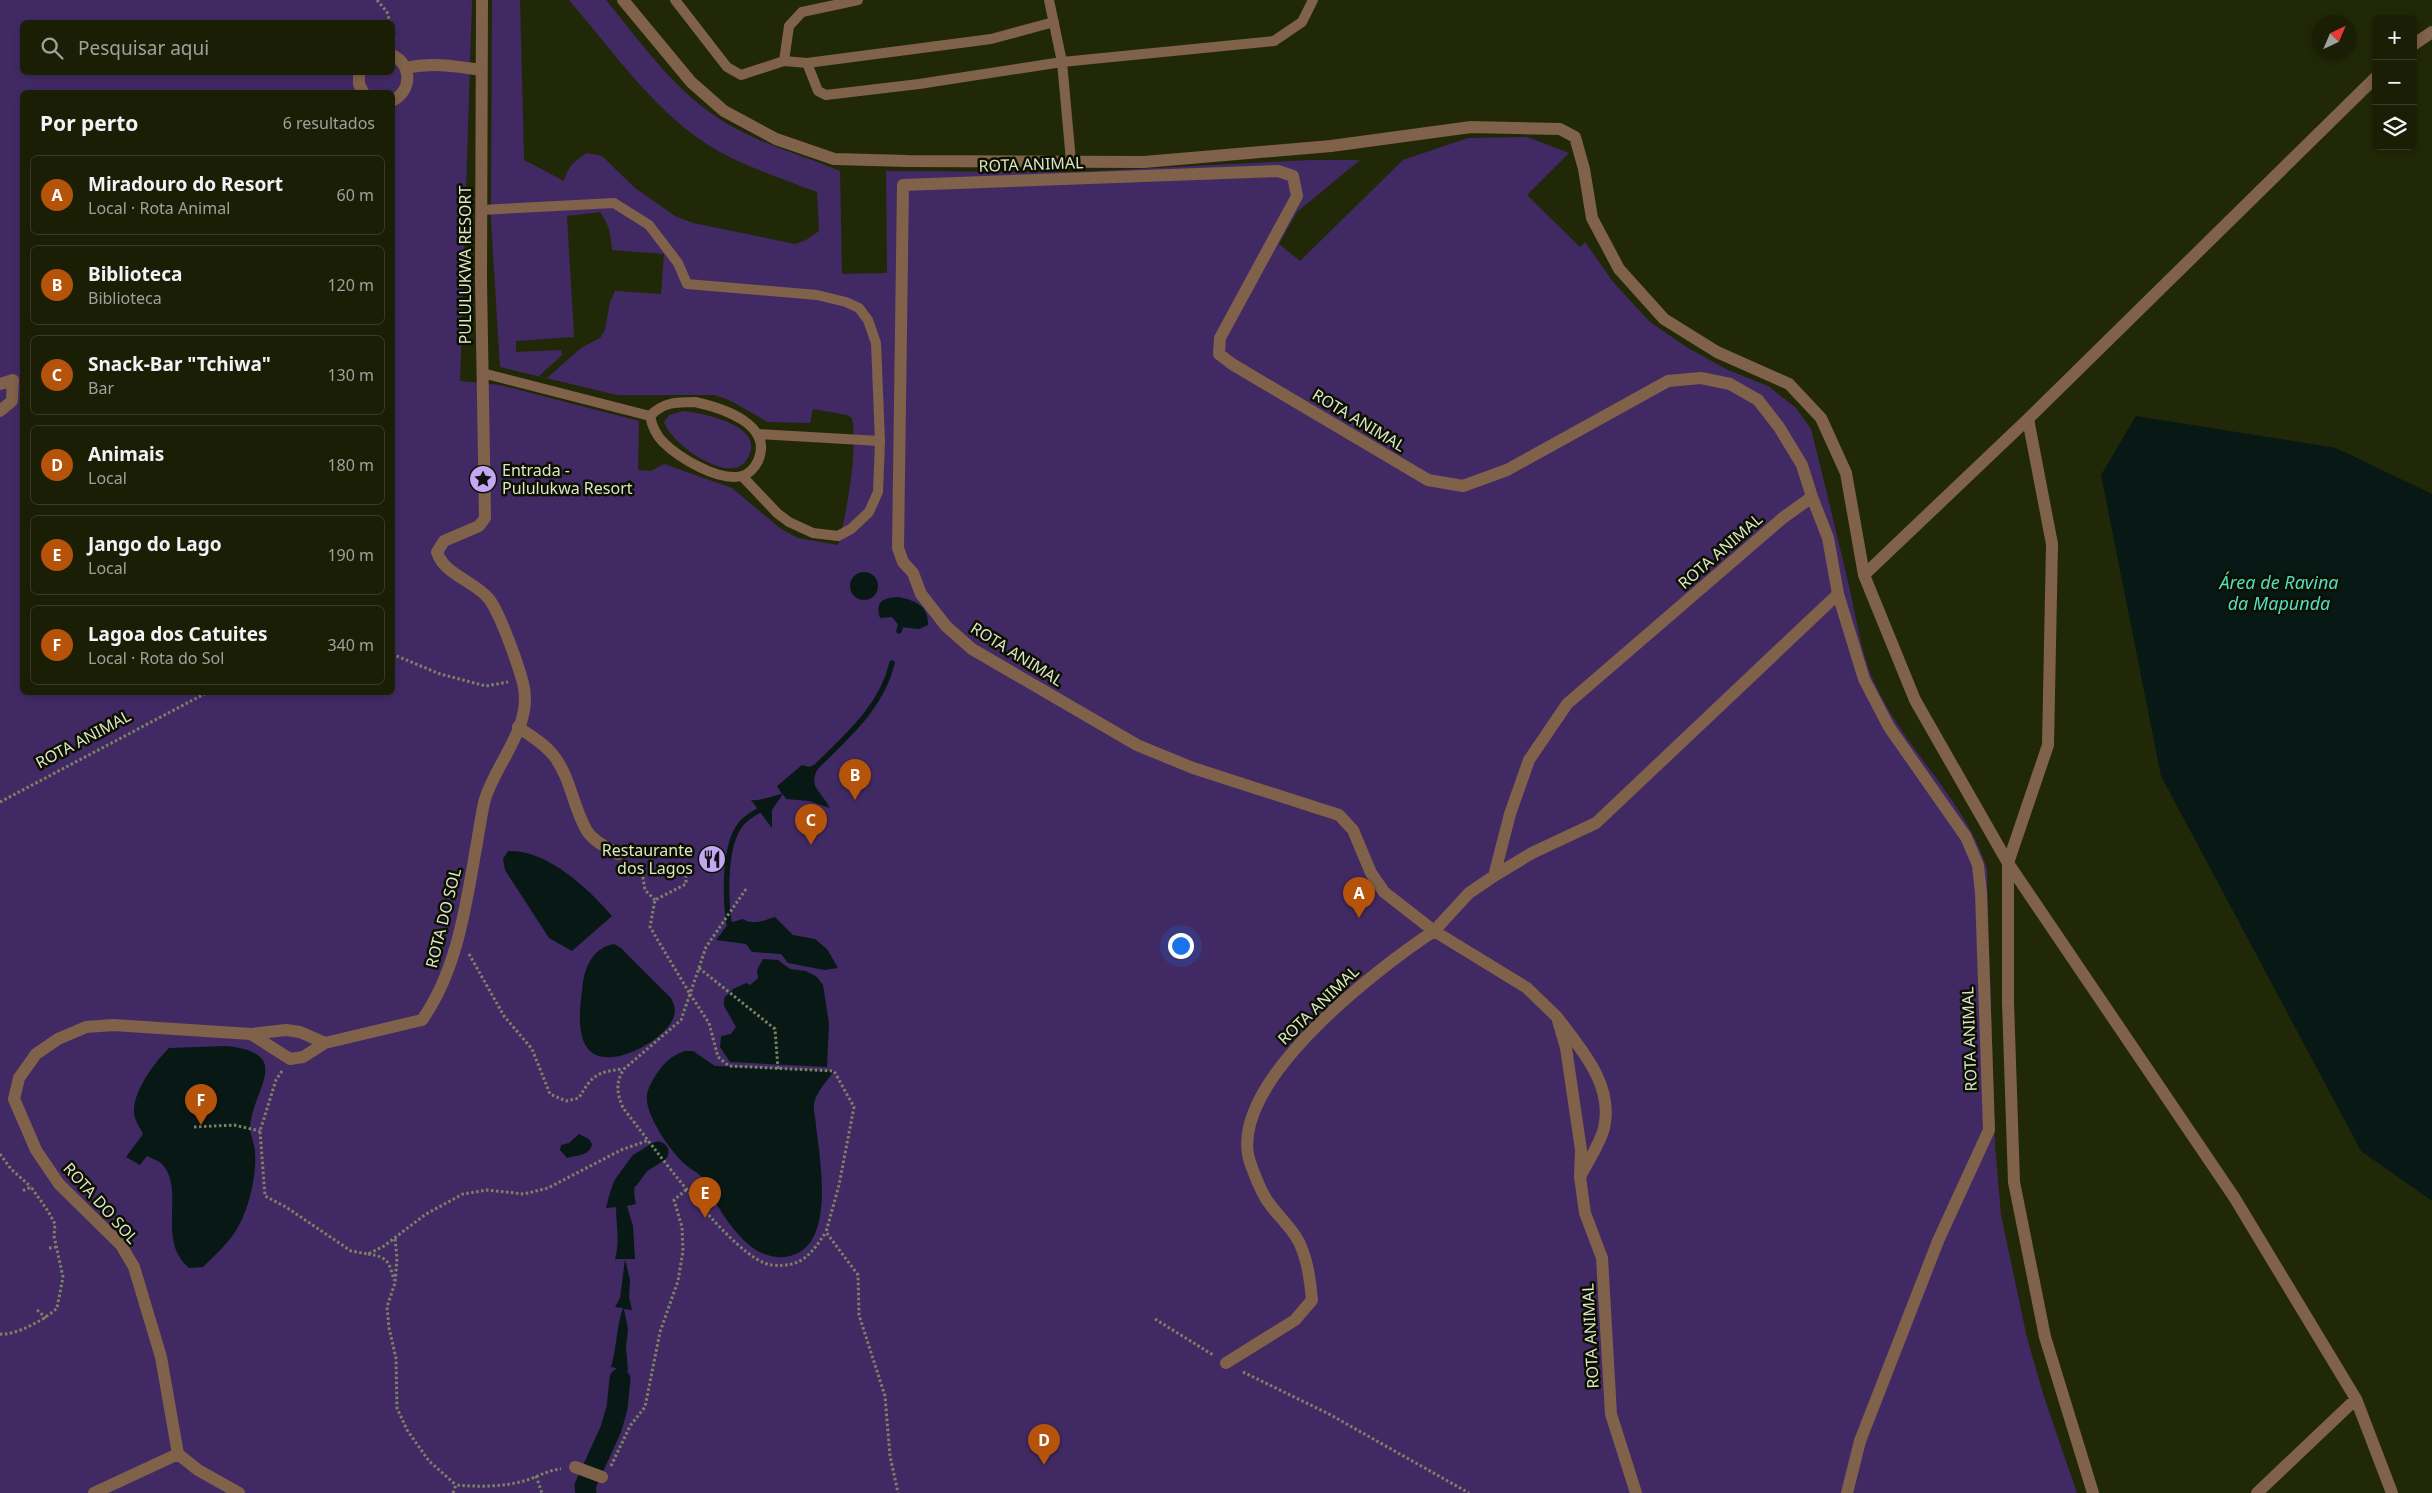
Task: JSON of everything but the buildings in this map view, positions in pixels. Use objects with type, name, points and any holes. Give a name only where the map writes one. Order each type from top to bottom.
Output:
[{"type":"street","name":"PULULUKWA RESORT","points":[[482,0],[481,210],[484,460]]},
{"type":"street","points":[[622,0],[691,82],[724,111],[776,139],[834,159],[1144,162],[1332,146],[1470,127],[1560,128],[1575,136],[1584,170],[1592,218],[1619,269],[1664,319],[1717,352],[1789,384],[1821,418],[1846,472],[1864,575],[1915,700],[2008,863],[2234,1197],[2356,1398],[2392,1493]]},
{"type":"street","points":[[2417,43],[2432,32]]},
{"type":"street","points":[[395,57],[402,61],[406,68],[407,84],[404,92],[395,99]]},
{"type":"street","points":[[406,68],[424,64],[481,70]]},
{"type":"street","points":[[359,75],[361,90]]},
{"type":"street","points":[[1864,575],[2028,419],[2372,81]]},
{"type":"street","name":"ROTA ANIMAL","points":[[1580,1177],[1604,1128],[1605,1106],[1601,1084],[1584,1053],[1557,1017],[1527,988],[1434,930],[1384,892],[1371,874],[1353,830],[1338,815],[1193,768],[1136,745],[972,649],[946,626],[921,594],[913,573],[903,562],[898,548],[903,185],[1278,171],[1293,176],[1297,196],[1220,338],[1219,354],[1232,364],[1428,480],[1463,486],[1507,470],[1668,381],[1700,378],[1730,384],[1758,400],[1779,427],[1802,465],[1828,538],[1838,594],[1864,679],[1889,727],[1966,838],[1978,865],[1981,893],[1989,1130],[1938,1241],[1860,1442],[1847,1493]]},
{"type":"street","points":[[0,384],[18,376]]},
{"type":"street","points":[[0,411],[12,402],[18,376]]},
{"type":"street","points":[[2028,419],[2052,544],[2048,745],[2008,863],[2008,1002],[2014,1182],[2045,1337],[2093,1493]]},
{"type":"street","name":"ROTA DO SOL","points":[[251,1034],[290,1060],[303,1058],[325,1043],[422,1020],[435,1002],[466,906],[485,799],[518,727],[525,704],[524,691],[498,612],[488,598],[440,562],[438,552],[444,541],[479,526],[485,518],[484,460]]},
{"type":"street","name":"ROTA ANIMAL","points":[[1494,876],[1510,814],[1529,760],[1567,704],[1784,517],[1812,497]]},
{"type":"street","name":"ROTA ANIMAL","points":[[1226,1363],[1295,1320],[1312,1300],[1309,1270],[1299,1241],[1268,1202],[1250,1163],[1247,1129],[1285,1060],[1311,1030],[1354,990],[1434,930],[1469,893],[1532,853],[1596,823],[1838,594]]},
{"type":"street","points":[[518,727],[543,744],[555,757],[570,788],[587,832],[599,843],[618,854]]},
{"type":"street","name":"ROTA ANIMAL","points":[[1557,1017],[1566,1048],[1581,1150],[1580,1177],[1585,1213],[1602,1258],[1610,1414],[1636,1493]]},
{"type":"street","name":"ROTA DO SOL","points":[[178,1454],[161,1357],[134,1267],[121,1245],[59,1184],[36,1150],[14,1099],[19,1078],[36,1054],[58,1038],[86,1027],[113,1025],[251,1034],[293,1031],[325,1043]]},
{"type":"street","points":[[2257,1493],[2356,1398]]},
{"type":"street","points":[[94,1493],[178,1454],[198,1470],[239,1493]]},
{"type":"street","points":[[575,1467],[602,1477]]},
{"type":"lane","points":[[675,0],[727,68],[741,74],[784,61],[807,63],[991,39],[1054,22]]},
{"type":"lane","points":[[784,61],[789,26],[802,12],[858,0]]},
{"type":"lane","points":[[1049,0],[1062,62],[1071,161]]},
{"type":"lane","points":[[807,63],[818,91],[826,95],[918,84],[1062,62],[1274,41],[1302,22],[1313,0]]},
{"type":"lane","points":[[481,210],[614,203],[649,225],[678,263],[687,284],[817,296],[846,302],[859,308],[868,320],[876,343],[880,441],[878,492],[869,512],[851,529],[838,536],[813,533],[789,522],[776,513],[742,476]]},
{"type":"lane","points":[[482,373],[650,416]]},
{"type":"lane","points":[[696,402],[718,407],[742,419],[758,434],[762,452],[755,467],[742,476],[728,476],[705,470],[683,458],[663,442],[652,428],[650,416],[657,409],[671,403],[696,402]]},
{"type":"lane","points":[[758,434],[880,441]]},
{"type":"path","points":[[377,0],[387,12],[389,20]]},
{"type":"path","points":[[395,655],[440,674],[486,686],[512,682]]},
{"type":"path","name":"ROTA ANIMAL","points":[[0,802],[202,695]]},
{"type":"path","points":[[642,872],[645,890],[655,900]]},
{"type":"path","points":[[655,900],[686,884],[686,875]]},
{"type":"path","points":[[655,900],[650,927],[690,994],[710,1023],[718,1057],[729,1066],[834,1071],[854,1107],[839,1185],[826,1232],[811,1254],[792,1264],[770,1265],[753,1258],[731,1238],[687,1189],[623,1108],[617,1092],[618,1078],[624,1069],[680,1020],[690,994],[706,947],[746,889]]},
{"type":"path","points":[[458,934],[504,1016],[532,1049],[550,1094],[566,1101],[579,1098],[590,1079],[604,1071],[624,1069]]},
{"type":"path","points":[[699,968],[775,1029],[778,1069]]},
{"type":"path","points":[[290,1060],[276,1080],[260,1131],[265,1196],[286,1207],[351,1252],[380,1256],[388,1262],[395,1283]]},
{"type":"path","points":[[194,1127],[234,1126],[260,1131]]},
{"type":"path","points":[[368,1254],[395,1238],[426,1214],[463,1194],[487,1190],[524,1194],[548,1188],[621,1150],[649,1140]]},
{"type":"path","points":[[0,1154],[11,1169],[31,1187],[55,1224],[63,1277],[56,1308],[46,1318],[9,1335],[0,1334]]},
{"type":"path","points":[[22,1190],[31,1187]]},
{"type":"path","points":[[602,1477],[614,1462],[630,1426],[645,1407],[660,1332],[670,1306],[683,1251],[682,1227],[674,1200],[687,1189]]},
{"type":"path","points":[[826,1232],[858,1275],[859,1315],[885,1396],[890,1456],[898,1493]]},
{"type":"path","points":[[395,1238],[397,1258],[395,1283],[387,1307],[389,1328],[396,1358],[397,1408],[407,1430],[429,1461],[456,1485],[473,1487],[527,1480],[550,1470],[575,1467]]},
{"type":"path","points":[[49,1248],[57,1247]]},
{"type":"path","points":[[37,1310],[46,1318]]},
{"type":"path","points":[[1155,1319],[1226,1363],[1329,1414],[1469,1493]]},
{"type":"path","points":[[536,1476],[542,1493]]},
{"type":"path","points":[[453,1493],[456,1485]]},
{"type":"shaded area","points":[[0,0],[472,0],[460,381],[500,385],[639,421],[638,470],[651,471],[664,464],[732,488],[781,529],[798,538],[838,545],[845,516],[853,464],[852,418],[847,415],[813,409],[810,423],[768,422],[731,401],[715,395],[617,395],[500,367],[491,220],[492,0],[520,0],[524,160],[564,181],[567,172],[582,156],[587,153],[602,156],[635,188],[675,216],[693,223],[795,244],[806,240],[819,231],[817,192],[741,162],[718,151],[696,137],[656,102],[569,0],[606,0],[672,79],[686,93],[718,118],[732,127],[778,148],[840,171],[842,274],[887,273],[886,171],[1077,172],[1311,160],[1360,160],[1297,212],[1279,244],[1300,261],[1403,160],[1468,138],[1527,137],[1569,153],[1527,195],[1580,247],[1585,242],[1613,282],[1650,322],[1688,348],[1728,370],[1768,386],[1796,408],[1811,429],[1871,676],[1903,732],[1951,798],[1965,821],[1987,869],[1995,1145],[2001,1215],[2027,1338],[2044,1397],[2077,1493],[0,1493]],"holes":[[[600,212],[609,230],[612,250],[664,254],[661,294],[615,291],[610,302],[605,330],[600,338],[581,348],[547,378],[539,376],[562,355],[561,350],[516,352],[516,341],[574,337],[567,216]]]},
{"type":"shaded area","points":[[683,411],[703,414],[727,422],[747,434],[751,443],[750,453],[746,462],[738,467],[718,466],[706,462],[684,447],[675,439],[664,422],[669,415]]},
{"type":"water","name":"Área de Ravina da Mapunda","points":[[2136,416],[2336,448],[2432,494],[2432,1201],[2361,1151],[2161,776],[2101,475]]},
{"type":"water","points":[[864,572],[874,576],[878,586],[874,596],[864,600],[854,596],[850,586],[854,576]]},
{"type":"water","points":[[898,597],[915,602],[923,608],[928,618],[928,625],[919,629],[900,627],[892,617],[880,618],[878,608],[881,602],[888,598]]},
{"type":"water","points":[[821,762],[814,782],[830,808],[809,801],[786,799],[783,794],[772,810],[772,828],[751,800],[782,794],[777,786],[802,765],[809,767]]},
{"type":"water","points":[[508,851],[523,852],[552,864],[592,894],[612,916],[572,951],[549,938],[505,870],[503,859]]},
{"type":"water","points":[[775,917],[793,935],[815,939],[827,949],[838,968],[824,970],[788,963],[781,954],[752,952],[746,944],[716,940],[729,923],[743,919],[759,922]]},
{"type":"water","points":[[614,944],[621,948],[671,998],[675,1012],[669,1025],[649,1043],[622,1055],[609,1057],[597,1055],[588,1049],[581,1034],[580,1008],[586,969],[592,957],[607,946]]},
{"type":"water","points":[[763,959],[778,960],[790,969],[806,971],[817,977],[823,985],[829,1023],[827,1067],[730,1062],[720,1047],[721,1036],[731,1034],[736,1027],[724,1006],[724,998],[733,989],[746,983],[750,985],[758,978],[757,970]]},
{"type":"water","points":[[226,1046],[247,1050],[259,1056],[265,1064],[265,1074],[250,1127],[255,1153],[253,1180],[246,1211],[231,1238],[203,1267],[189,1268],[179,1256],[174,1243],[172,1229],[172,1186],[168,1174],[161,1163],[147,1156],[140,1165],[126,1157],[143,1134],[135,1118],[135,1104],[141,1086],[157,1061],[169,1048]]},
{"type":"water","points":[[685,1051],[693,1051],[715,1066],[834,1071],[819,1091],[814,1104],[822,1179],[822,1200],[814,1236],[804,1249],[790,1256],[776,1257],[764,1254],[752,1247],[724,1216],[702,1177],[674,1153],[660,1133],[654,1123],[647,1103],[648,1090],[663,1065],[671,1058]]},
{"type":"water","points":[[579,1134],[589,1139],[592,1144],[591,1148],[586,1153],[567,1158],[560,1150],[561,1145],[569,1143]]},
{"type":"water","points":[[648,1158],[636,1180],[634,1191],[636,1204],[627,1206],[633,1226],[635,1259],[615,1259],[618,1240],[616,1207],[606,1208],[611,1189],[614,1181],[623,1170]]},
{"type":"water","points":[[625,1259],[630,1280],[629,1297],[632,1310],[624,1309],[628,1329],[626,1347],[628,1371],[623,1370],[627,1388],[627,1410],[613,1408],[611,1398],[616,1368],[611,1367],[623,1308],[615,1307],[620,1298]]},
{"type":"waterway","points":[[899,631],[900,627]]},
{"type":"waterway","points":[[816,767],[862,720],[880,694],[892,663]]},
{"type":"waterway","points":[[729,923],[727,871],[731,844],[735,833],[743,821],[763,808]]},
{"type":"waterway","points":[[629,1178],[640,1163],[658,1152]]},
{"type":"waterway","points":[[586,1493],[585,1486],[611,1429],[617,1408],[620,1379]]},
{"type":"place","name":"Entrada - Pululukwa Resort","points":[[483,479]]},
{"type":"place","name":"Biblioteca","points":[[855,800]]},
{"type":"place","name":"Snack-Bar \"Tchiwa\"","points":[[811,845]]},
{"type":"place","name":"Restaurante dos Lagos","points":[[712,859]]},
{"type":"place","name":"Miradouro do Resort","points":[[1359,918]]},
{"type":"place","name":"Lagoa dos Catuites","points":[[201,1125]]},
{"type":"place","name":"Jango do Lago","points":[[705,1218]]},
{"type":"place","name":"Animais","points":[[1044,1465]]}]
